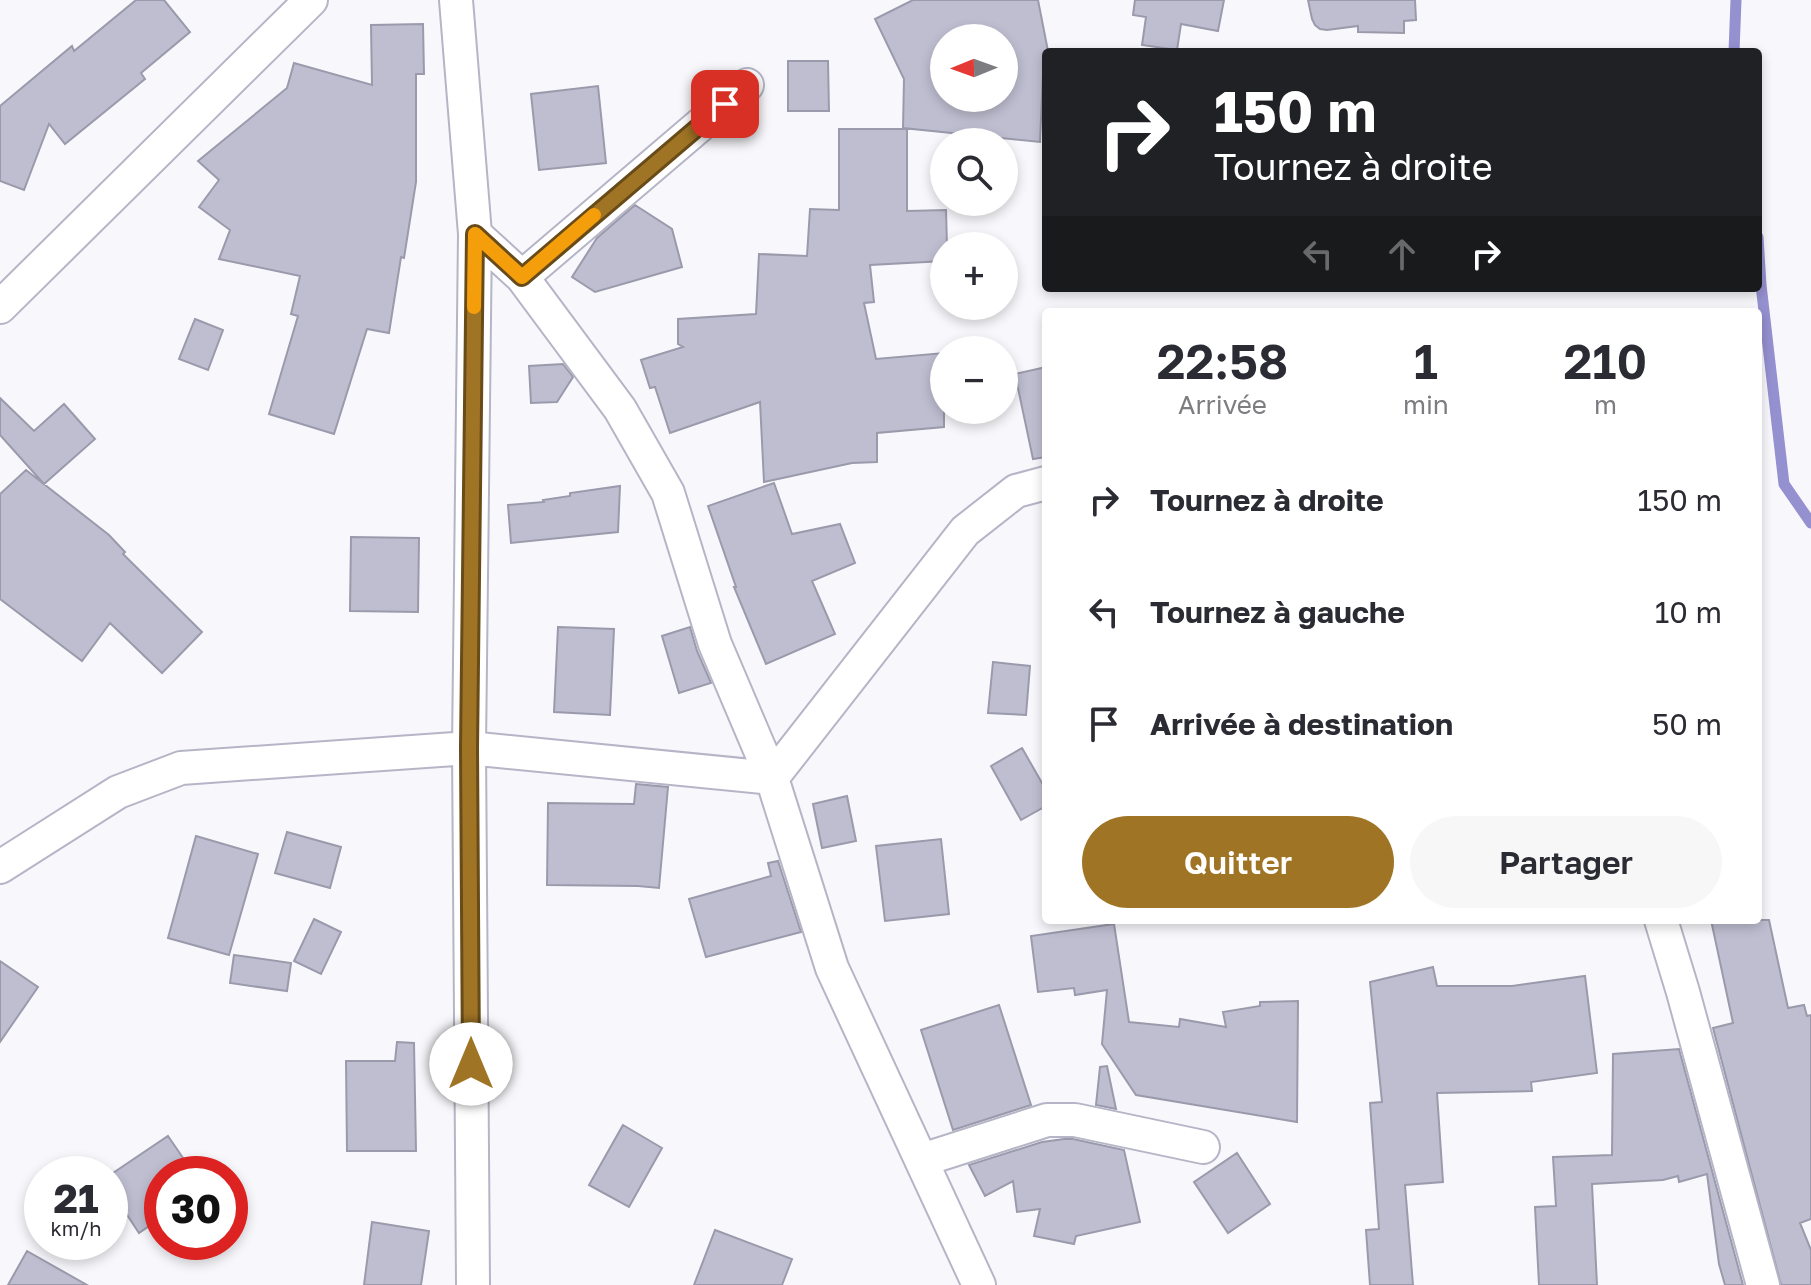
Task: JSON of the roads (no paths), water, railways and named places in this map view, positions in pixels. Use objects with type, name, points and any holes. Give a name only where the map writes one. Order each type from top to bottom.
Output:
[{"type":"street","points":[[0,307],[311,0]]},
{"type":"street","points":[[456,0],[475,234],[469,748],[473,1285]]},
{"type":"street","points":[[522,277],[747,85]]},
{"type":"street","points":[[475,234],[522,277],[620,409],[668,493],[715,644],[772,778],[832,968],[979,1285]]},
{"type":"street","points":[[772,778],[965,531],[1016,491],[1042,484]]},
{"type":"street","points":[[0,867],[118,792],[181,768],[469,748],[772,778]]},
{"type":"street","points":[[1662,924],[1763,1285]]},
{"type":"street","points":[[922,1160],[1047,1120],[1075,1120],[1203,1147]]},
{"type":"waterway","points":[[1734,48],[1736,0]]},
{"type":"waterway","points":[[1762,292],[1784,484],[1811,523]]}]
